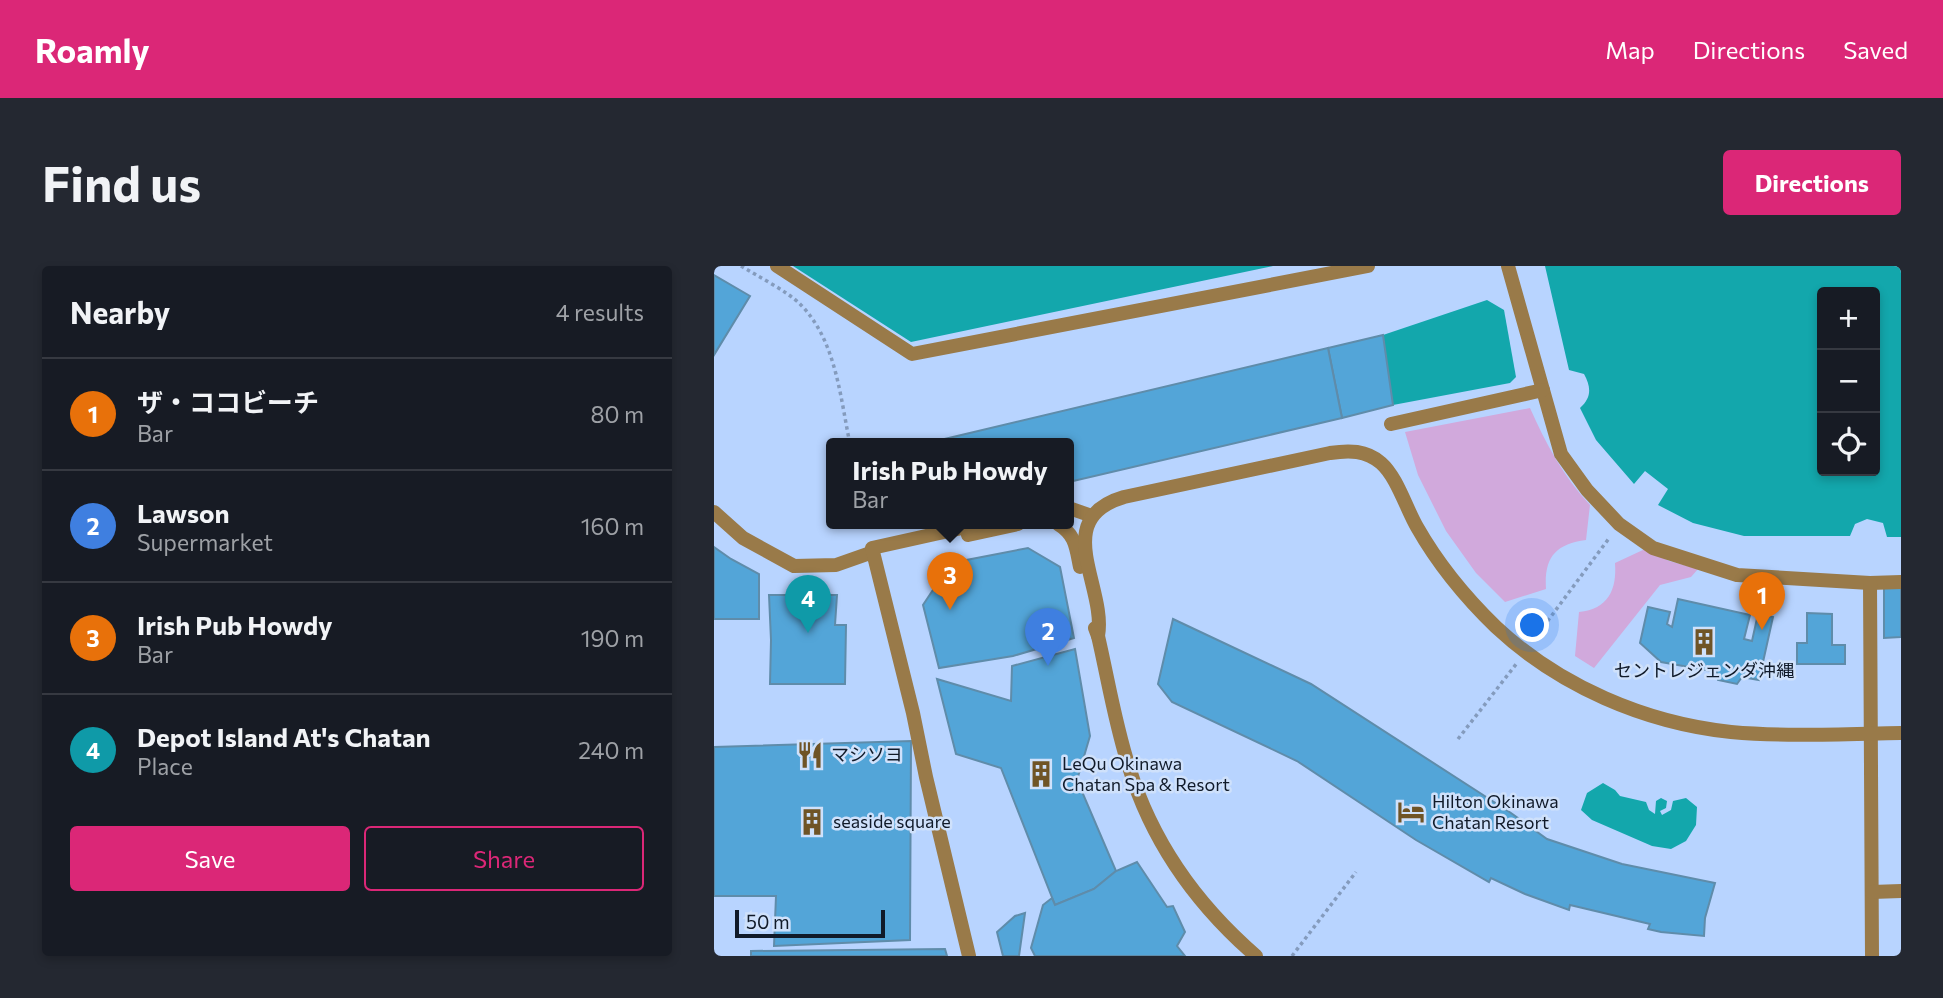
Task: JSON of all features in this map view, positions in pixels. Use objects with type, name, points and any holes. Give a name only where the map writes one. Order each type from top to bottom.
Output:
[{"type":"street","points":[[777,266],[912,354],[1368,266]]},
{"type":"street","points":[[1508,266],[1561,454],[1587,491],[1619,524],[1654,548],[1737,575],[1870,583],[1901,582]]},
{"type":"street","points":[[1391,424],[1544,390]]},
{"type":"street","points":[[1098,636],[1100,624],[1085,544],[1092,516],[1099,508],[1124,497],[1331,453],[1352,451],[1379,461],[1390,473],[1422,536],[1443,568],[1473,604],[1516,644],[1572,681],[1628,708],[1693,726],[1760,733],[1901,733]]},
{"type":"street","points":[[1074,510],[1092,516]]},
{"type":"street","points":[[714,512],[743,538],[794,566],[836,565],[872,552],[961,529]]},
{"type":"street","points":[[872,552],[992,529]]},
{"type":"street","points":[[1065,529],[1073,539],[1124,751],[1139,795],[1157,835],[1181,874],[1218,920],[1256,956]]},
{"type":"street","points":[[872,552],[913,713],[969,956]]},
{"type":"street","points":[[1870,583],[1872,956]]},
{"type":"street","points":[[1872,891],[1901,891]]},
{"type":"path","points":[[741,266],[799,303],[819,328],[832,361],[849,438]]},
{"type":"path","points":[[1532,643],[1619,524]]},
{"type":"path","points":[[1458,739],[1520,658]]},
{"type":"path","points":[[1292,956],[1356,872]]},
{"type":"shaded area","points":[[793,266],[1273,266],[911,342]]},
{"type":"shaded area","points":[[1545,266],[1901,266],[1901,537],[1887,537],[1883,523],[1867,519],[1855,524],[1850,536],[1744,536],[1693,523],[1658,505],[1668,489],[1645,471],[1634,484],[1596,440],[1580,408],[1588,396],[1589,388],[1584,374],[1569,370]]},
{"type":"shaded area","points":[[1487,300],[1504,310],[1516,377],[1510,383],[1393,405],[1383,335]]},
{"type":"shaded area","points":[[1530,408],[1556,459],[1571,483],[1590,505],[1586,540],[1566,545],[1554,554],[1547,569],[1546,589],[1505,602],[1476,573],[1446,531],[1418,475],[1405,432]]},
{"type":"shaded area","points":[[1645,549],[1669,561],[1698,569],[1691,577],[1660,585],[1594,668],[1575,656],[1579,612],[1597,607],[1609,597],[1614,582],[1615,563]]},
{"type":"shaded area","points":[[1603,783],[1620,796],[1646,802],[1649,810],[1655,814],[1656,801],[1661,798],[1667,801],[1666,808],[1660,811],[1662,815],[1671,810],[1673,801],[1686,798],[1697,807],[1696,825],[1686,841],[1671,849],[1652,846],[1592,820],[1581,810],[1587,793]]},
{"type":"building","points":[[714,275],[750,296],[714,355]]},
{"type":"building","points":[[1383,335],[1393,405],[1342,418],[1328,348]]},
{"type":"building","points":[[1328,348],[1342,418],[1074,481],[1074,438],[949,438]]},
{"type":"building","points":[[714,547],[759,574],[759,619],[714,619]]},
{"type":"building","points":[[1028,548],[1060,567],[1074,638],[1013,656],[939,668],[923,605],[951,563]]},
{"type":"building","points":[[1884,588],[1901,588],[1901,637],[1884,638]]},
{"type":"building","points":[[769,595],[837,595],[835,625],[846,625],[845,684],[770,684]]},
{"type":"building","name":"セントレジェンダ沖縄","points":[[1678,599],[1750,615],[1744,639],[1752,641],[1758,614],[1773,617],[1759,680],[1742,677],[1737,684],[1718,680],[1717,672],[1661,662],[1640,643],[1648,607],[1670,612],[1667,624],[1672,627]]},
{"type":"building","points":[[1807,613],[1832,614],[1832,645],[1845,645],[1845,664],[1797,664],[1797,643],[1807,643]]},
{"type":"building","points":[[1173,619],[1311,684],[1547,839],[1622,864],[1715,883],[1705,918],[1704,936],[1648,929],[1650,924],[1570,905],[1569,910],[1491,878],[1489,882],[1416,840],[1297,761],[1172,702],[1158,684]]},
{"type":"building","name":"LeQu Okinawa Chatan Spa & Resort","points":[[1075,649],[1090,736],[1077,780],[1116,871],[1094,889],[1055,905],[1001,768],[956,754],[937,679],[1011,701],[1012,666]]},
{"type":"building","name":"seaside square","points":[[911,741],[910,940],[774,946],[776,896],[714,896],[714,747]]},
{"type":"building","points":[[1137,862],[1167,907],[1173,906],[1185,932],[1177,946],[1185,956],[1035,956],[1031,948],[1043,905],[1052,898],[1055,905],[1094,889],[1116,871]]},
{"type":"building","points":[[1025,913],[1019,956],[1003,956],[997,932],[1015,916]]},
{"type":"building","points":[[945,949],[947,956],[751,956],[751,951]]},
{"type":"place","name":"Irish Pub Howdy","points":[[950,610]]},
{"type":"place","name":"ザ・ココビーチ","points":[[1762,630]]},
{"type":"place","name":"Depot Island At's Chatan","points":[[808,633]]},
{"type":"place","name":"セントレジェンダ沖縄","points":[[1704,642]]},
{"type":"place","name":"Lawson","points":[[1048,666]]},
{"type":"place","name":"マシソヨ","points":[[810,755]]},
{"type":"place","name":"LeQu Okinawa Chatan Spa & Resort","points":[[1041,774]]},
{"type":"place","name":"Hilton Okinawa Chatan Resort","points":[[1411,812]]},
{"type":"place","name":"seaside square","points":[[812,822]]}]
